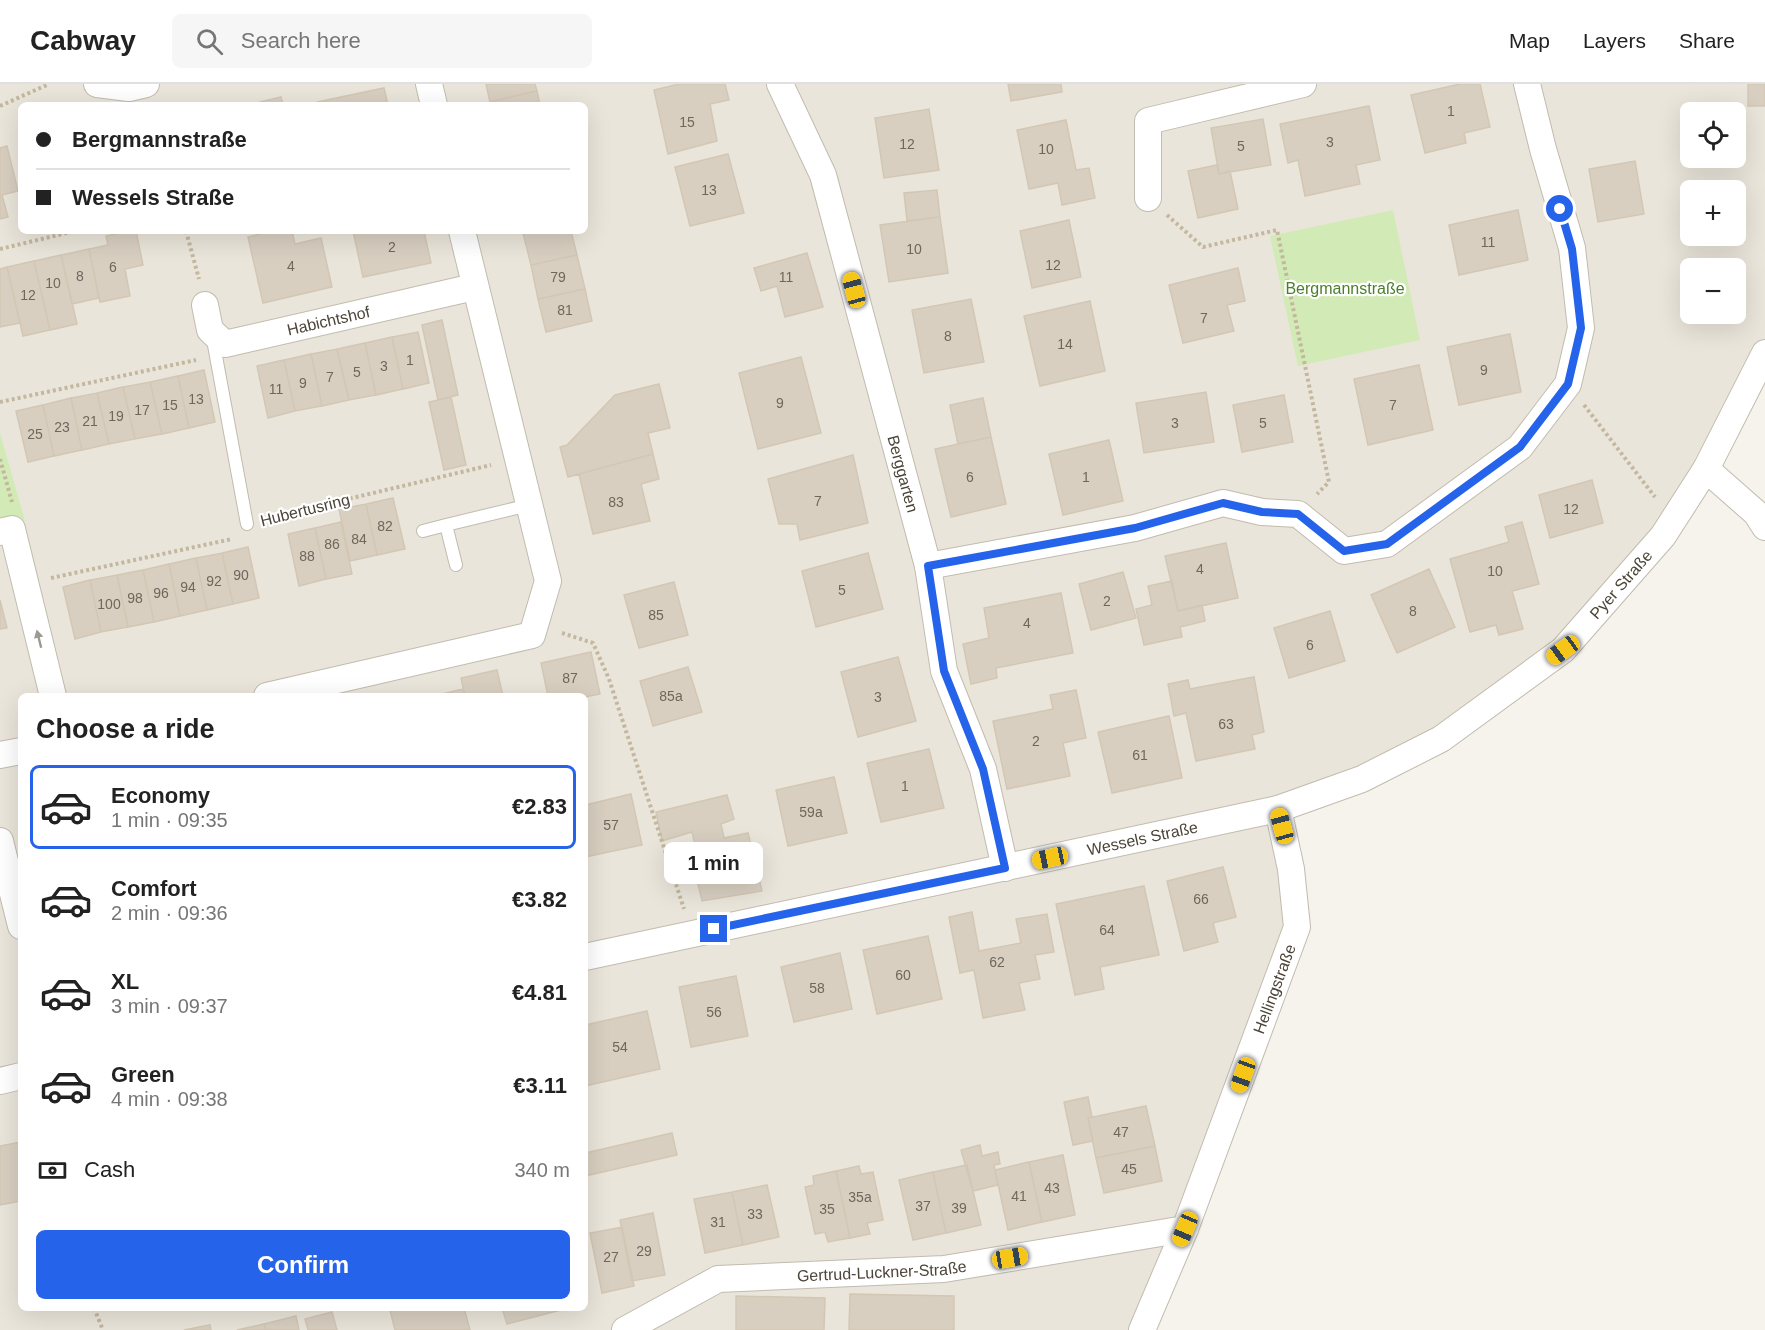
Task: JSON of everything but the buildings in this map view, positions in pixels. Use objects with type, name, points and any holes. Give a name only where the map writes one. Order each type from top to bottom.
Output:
[{"type":"street","points":[[97,84],[129,88],[146,84]]},
{"type":"street","points":[[429,84],[433,102]]},
{"type":"street","name":"Berggarten","points":[[780,84],[823,175],[928,566],[944,671],[983,769],[1005,868]]},
{"type":"street","points":[[1148,198],[1148,121],[1303,84]]},
{"type":"street","points":[[928,566],[1135,528],[1223,503],[1262,512],[1298,514],[1344,551],[1387,544],[1520,447],[1568,384],[1581,328],[1572,249],[1527,84]]},
{"type":"street","points":[[280,693],[532,635],[548,581],[463,234]]},
{"type":"street","name":"Habichtshof","points":[[210,330],[225,344],[474,287]]},
{"type":"street","points":[[205,305],[210,330]]},
{"type":"street","name":"Pyer Straße","points":[[1278,809],[1362,779],[1441,739],[1563,650],[1673,521],[1706,469],[1765,353]]},
{"type":"street","points":[[1706,469],[1756,513],[1765,527]]},
{"type":"street","points":[[0,532],[12,529],[52,693]]},
{"type":"street","points":[[0,755],[18,752]]},
{"type":"street","name":"Wessels Straße","points":[[588,956],[1278,809]]},
{"type":"street","name":"Hellingstraße","points":[[1142,1330],[1185,1229],[1297,927],[1292,869],[1278,809]]},
{"type":"street","points":[[0,841],[18,914]]},
{"type":"street","points":[[0,1081],[18,1077]]},
{"type":"street","name":"Gertrud-Luckner-Straße","points":[[624,1330],[718,1280],[944,1269],[1185,1229]]},
{"type":"lane","points":[[210,330],[217,356],[246,524]]},
{"type":"lane","points":[[423,531],[529,505]]},
{"type":"lane","points":[[446,525],[456,565]]},
{"type":"path","points":[[0,106],[49,84]]},
{"type":"path","points":[[1148,198],[1203,247],[1277,230],[1329,482],[1298,514]]},
{"type":"path","points":[[0,249],[62,234]]},
{"type":"path","points":[[187,234],[205,305]]},
{"type":"path","points":[[0,402],[217,356]]},
{"type":"path","points":[[1568,384],[1673,521]]},
{"type":"path","name":"Hubertusring","points":[[44,580],[247,536],[246,524],[517,458]]},
{"type":"path","points":[[0,459],[14,510]]},
{"type":"path","points":[[532,635],[562,633],[593,643],[609,679],[692,934]]},
{"type":"path","points":[[95,1311],[103,1330]]},
{"type":"shaded area","points":[[0,84],[1765,84],[1765,353],[1706,469],[1563,650],[1441,739],[1278,809],[1297,927],[1142,1330],[0,1330]]},
{"type":"green space","name":"Bergmannstraße","points":[[1393,210],[1420,340],[1298,366],[1270,236]]},
{"type":"green space","points":[[0,433],[25,521],[0,527]]},
{"type":"route","points":[[714,929],[1005,868],[983,769],[944,671],[928,566],[1135,528],[1223,503],[1262,512],[1298,514],[1344,551],[1387,544],[1520,447],[1568,384],[1581,328],[1572,249],[1560,209]]}]
